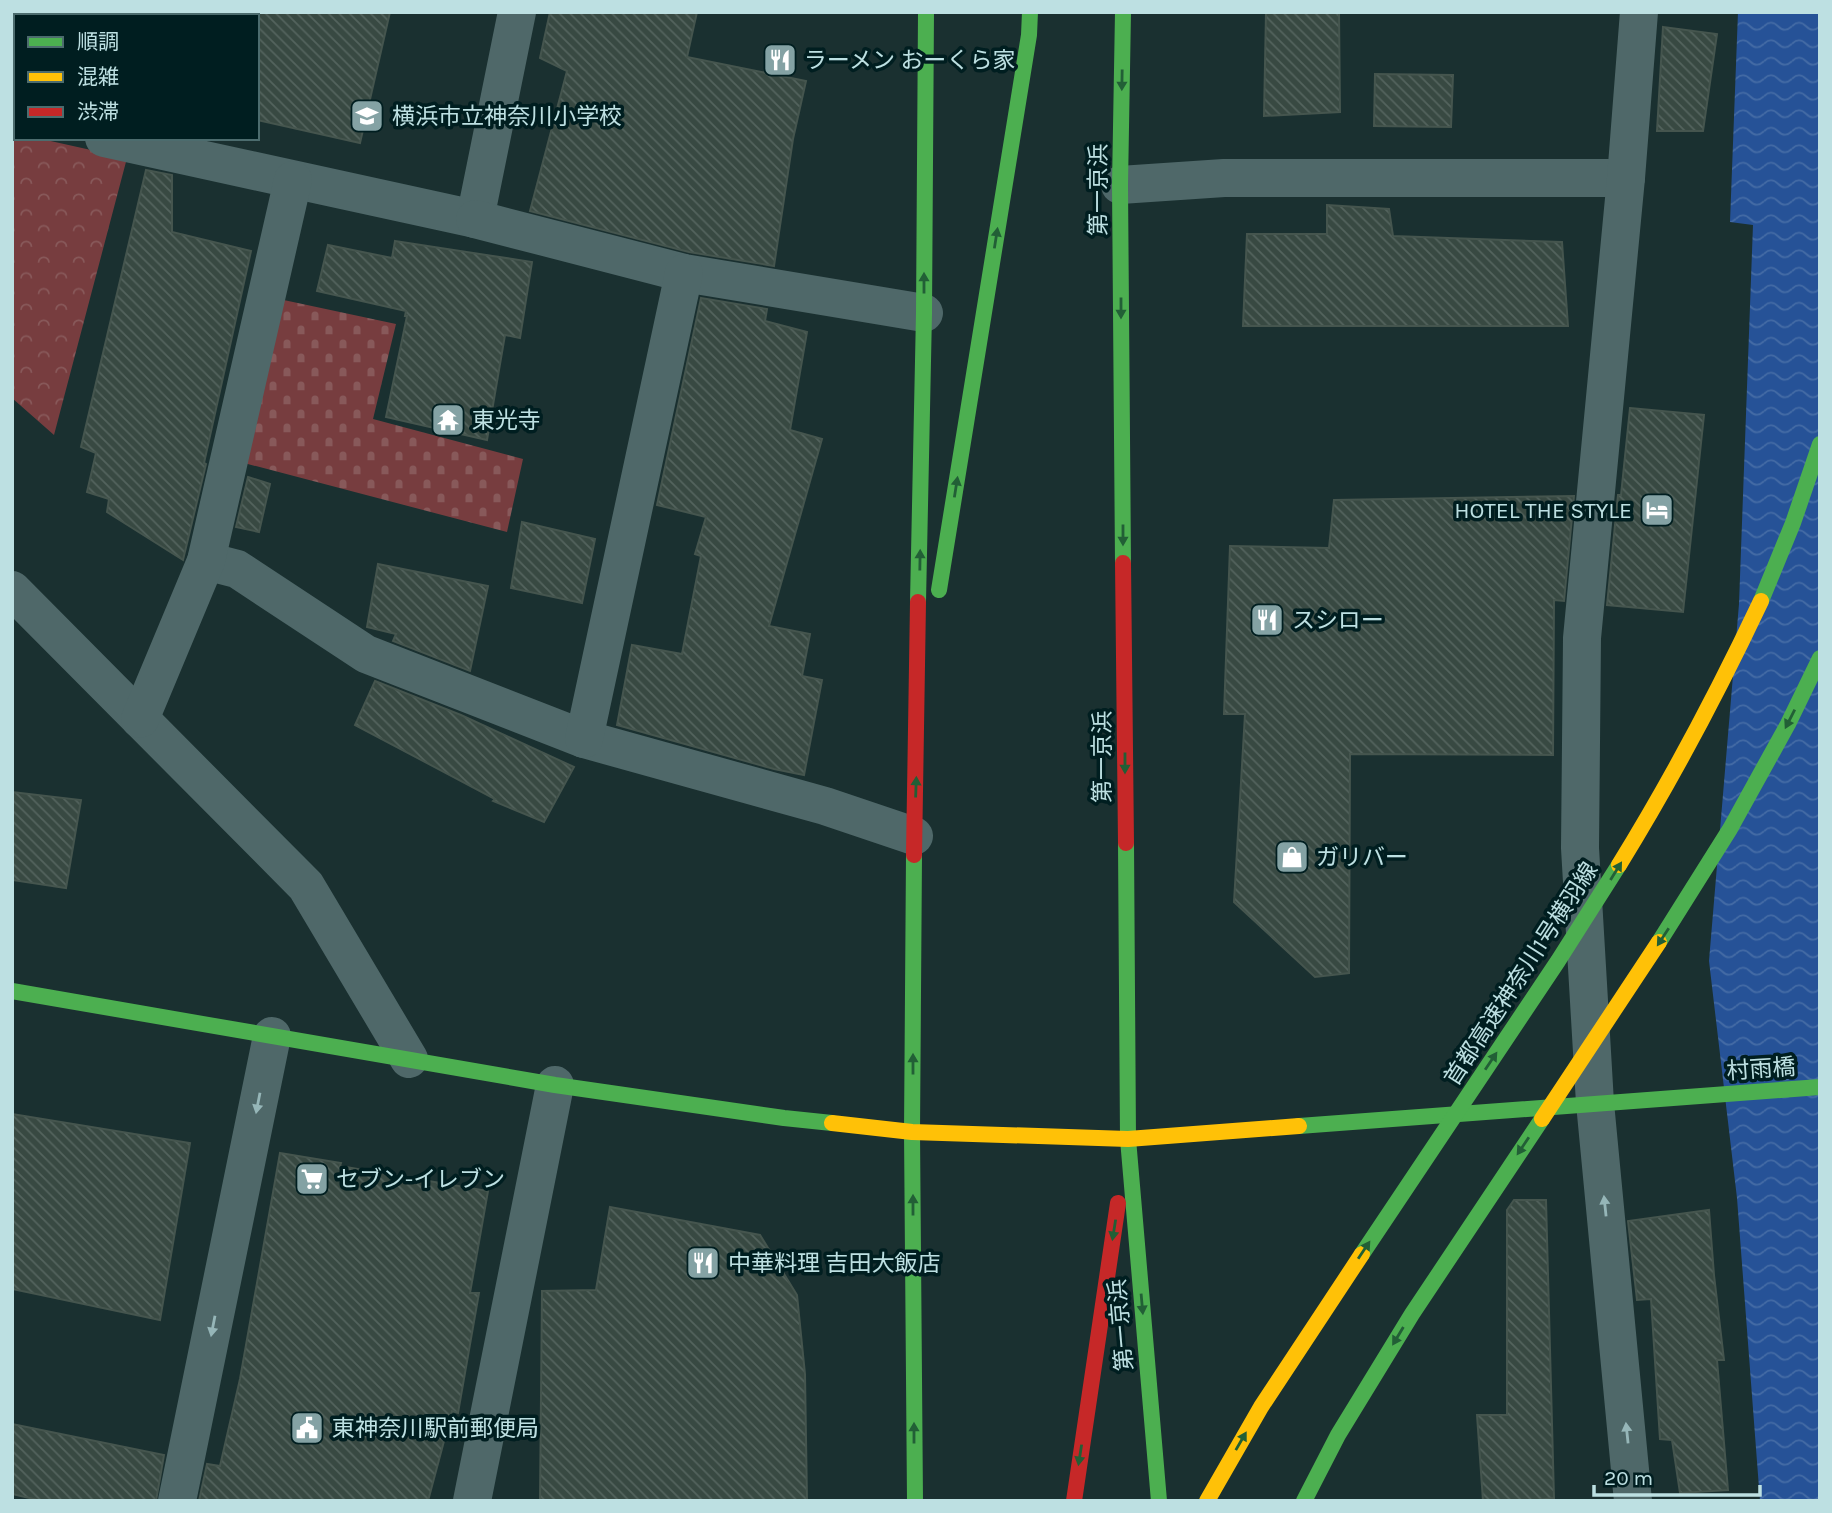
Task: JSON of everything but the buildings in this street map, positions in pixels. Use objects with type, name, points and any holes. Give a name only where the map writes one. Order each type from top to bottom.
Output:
[{"type":"main road","points":[[915,1501],[912,1132],[914,836],[924,313],[926,12]]},
{"type":"main road","points":[[937,599],[1029,35],[1030,12]]},
{"type":"main road","name":"第一京浜","points":[[1123,12],[1120,185],[1128,1139],[1159,1501]]},
{"type":"main road","name":"首都高速神奈川1号横羽線","points":[[1208,1501],[1254,1418],[1586,920],[1656,806],[1715,698],[1768,585],[1809,480],[1820,444]]},
{"type":"main road","points":[[917,723],[933,627]]},
{"type":"main road","points":[[1304,1501],[1338,1435],[1412,1314],[1660,941],[1730,829],[1788,724],[1820,658]]},
{"type":"main road","name":"村雨橋","points":[[12,991],[555,1084],[784,1118],[912,1132],[1128,1139],[1820,1087]]},
{"type":"main road","points":[[1073,1501],[1128,1139]]},
{"type":"street","points":[[475,219],[517,12]]},
{"type":"street","points":[[1633,1501],[1595,1104],[1580,848],[1582,638],[1626,178],[1639,12]]},
{"type":"street","points":[[113,140],[475,219],[684,273],[924,313]]},
{"type":"street","points":[[1120,185],[1224,178],[1626,178]]},
{"type":"street","points":[[140,719],[206,561],[293,180]]},
{"type":"street","points":[[584,739],[684,273]]},
{"type":"street","points":[[206,561],[237,569],[366,654],[584,739],[825,806],[914,836]]},
{"type":"street","points":[[12,590],[306,886],[409,1059]]},
{"type":"street","points":[[177,1501],[272,1036]]},
{"type":"street","points":[[472,1501],[555,1084]]},
{"type":"green space","points":[[12,133],[14,140],[46,140],[127,158],[54,435],[12,398]]},
{"type":"green space","points":[[279,299],[396,324],[373,419],[523,459],[507,532],[244,463]]},
{"type":"water","points":[[1738,12],[1820,12],[1820,1501],[1760,1501],[1737,1198],[1709,961],[1739,604],[1753,225],[1730,222]]},
{"type":"traffic: fast","points":[[918,602],[926,12]]},
{"type":"traffic: fast","points":[[939,590],[1029,35],[1030,12]]},
{"type":"traffic: fast","points":[[1123,12],[1120,185],[1123,563]]},
{"type":"traffic: fast","points":[[1761,601],[1793,523],[1820,444]]},
{"type":"traffic: fast","points":[[1659,942],[1730,829],[1788,724],[1820,658]]},
{"type":"traffic: fast","points":[[1126,843],[1128,1139],[1159,1501]]},
{"type":"traffic: fast","points":[[914,855],[912,1132],[915,1501]]},
{"type":"traffic: fast","points":[[1362,1254],[1619,865]]},
{"type":"traffic: fast","points":[[12,991],[555,1085],[832,1123]]},
{"type":"traffic: fast","points":[[1299,1126],[1820,1087]]},
{"type":"traffic: fast","points":[[1304,1501],[1338,1435],[1412,1314],[1542,1119]]},
{"type":"traffic: slow","points":[[1619,865],[1694,735],[1761,601]]},
{"type":"traffic: slow","points":[[1542,1119],[1659,942]]},
{"type":"traffic: slow","points":[[832,1123],[912,1132],[1128,1139],[1299,1126]]},
{"type":"traffic: slow","points":[[1207,1501],[1261,1407],[1362,1254]]},
{"type":"traffic: jam","points":[[1123,563],[1126,843]]},
{"type":"traffic: jam","points":[[914,855],[918,602]]},
{"type":"traffic: jam","points":[[1074,1501],[1118,1203]]},
{"type":"place","name":"ラーメン おーくら家","points":[[780,60]]},
{"type":"place","name":"横浜市立神奈川小学校","points":[[367,116]]},
{"type":"place","name":"東光寺","points":[[448,420]]},
{"type":"place","name":"HOTEL THE STYLE","points":[[1657,510]]},
{"type":"place","name":"スシロー","points":[[1267,620]]},
{"type":"place","name":"ガリバー","points":[[1292,857]]},
{"type":"place","name":"セブン-イレブン","points":[[312,1179]]},
{"type":"place","name":"中華料理 吉田大飯店","points":[[703,1263]]},
{"type":"place","name":"東神奈川駅前郵便局","points":[[307,1428]]}]
